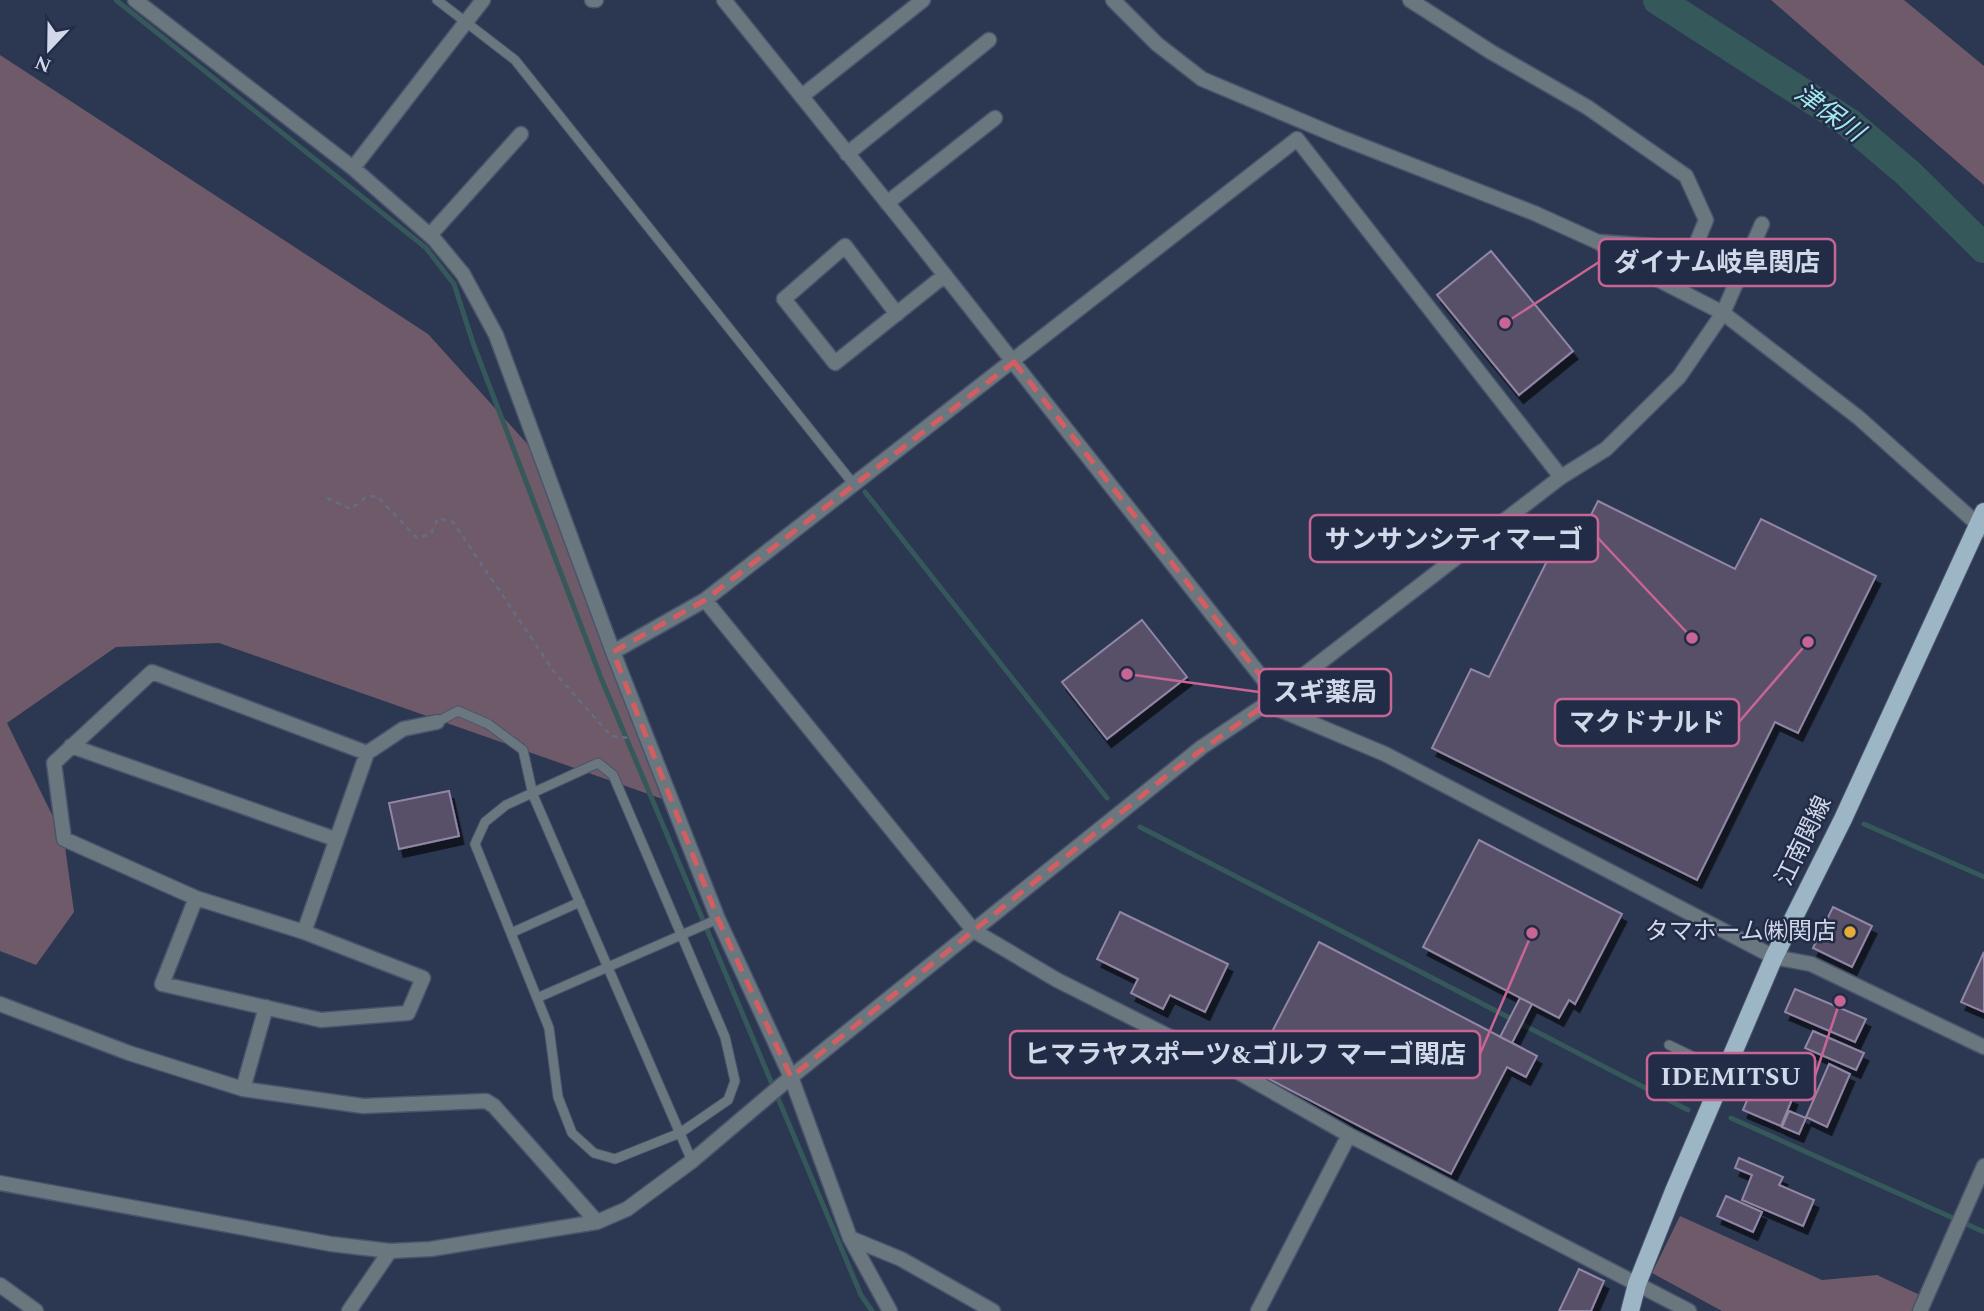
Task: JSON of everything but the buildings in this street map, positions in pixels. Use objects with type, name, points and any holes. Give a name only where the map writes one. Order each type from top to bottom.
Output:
[{"type":"main road","name":"江南関線","points":[[1630,1311],[1637,1284],[1773,957],[1843,819],[1982,520]]},
{"type":"street","points":[[135,0],[353,168],[430,235],[463,274],[496,335],[646,739],[718,919],[791,1077],[850,1238],[890,1311]]},
{"type":"street","points":[[353,168],[483,0]]},
{"type":"street","points":[[724,0],[945,275],[1267,684],[1266,704]]},
{"type":"street","points":[[802,96],[923,0]]},
{"type":"street","points":[[1113,0],[1157,44],[1202,79],[1342,138],[1534,213],[1598,242],[1655,278],[1723,313],[1860,418],[1982,520]]},
{"type":"street","points":[[1410,0],[1491,52],[1587,107],[1686,176],[1706,219],[1694,249],[1598,242]]},
{"type":"street","points":[[847,154],[989,40]]},
{"type":"street","points":[[887,203],[995,118]]},
{"type":"street","points":[[430,235],[521,134]]},
{"type":"street","points":[[613,652],[705,600],[855,486],[1297,139],[1561,477]]},
{"type":"street","points":[[0,1184],[331,1244],[390,1251],[431,1249],[597,1222],[627,1209],[692,1161],[791,1077],[1202,747],[1266,704],[1561,477],[1606,449],[1679,377],[1723,313],[1762,224]]},
{"type":"street","points":[[897,314],[845,246],[784,299],[835,363],[897,314],[945,275]]},
{"type":"street","points":[[705,600],[975,931],[1057,980],[1224,1064],[1349,1135],[1689,1311]]},
{"type":"street","points":[[196,898],[162,984],[321,1020],[408,1013],[423,978],[304,932],[196,898],[64,839],[54,763],[152,672],[367,753]]},
{"type":"street","points":[[1266,704],[1385,754],[1773,957],[1811,964],[1984,1047]]},
{"type":"street","points":[[304,932],[367,753],[403,729],[437,722]]},
{"type":"street","points":[[71,746],[335,839]]},
{"type":"street","points":[[0,1004],[129,1053],[243,1089],[363,1106],[486,1101],[494,1106],[597,1222]]},
{"type":"street","points":[[243,1089],[266,1007]]},
{"type":"street","points":[[1258,1311],[1349,1135]]},
{"type":"street","points":[[1920,1311],[1984,1166]]},
{"type":"street","points":[[850,1238],[901,1259],[993,1311]]},
{"type":"street","points":[[349,1311],[390,1251]]},
{"type":"street","points":[[0,1285],[36,1311]]},
{"type":"lane","points":[[437,0],[515,60],[855,486]]},
{"type":"lane","points":[[437,722],[458,711],[488,724],[523,750],[533,795],[692,1161]]},
{"type":"lane","points":[[598,763],[613,775],[725,1037],[736,1081],[728,1100],[680,1133],[615,1159],[594,1153],[572,1133],[558,1097],[549,1028],[511,933],[475,844],[485,822],[506,805],[533,795],[598,763]]},
{"type":"lane","points":[[511,933],[580,902]]},
{"type":"lane","points":[[537,998],[718,919]]},
{"type":"lane","points":[[1669,1045],[1725,1072]]},
{"type":"path","points":[[327,498],[351,509],[366,497],[377,496],[417,538],[431,534],[438,518],[453,522],[555,673],[611,736],[646,739]]},
{"type":"highlighted area","points":[[1014,362],[1267,684],[1266,704],[1174,770],[791,1077],[718,919],[613,652],[705,600]]},
{"type":"shaded area","points":[[1771,0],[1904,0],[1984,66],[1984,185]]},
{"type":"shaded area","points":[[0,55],[428,334],[541,459],[671,802],[219,643],[116,647],[7,723],[64,839],[74,912],[36,965],[0,951]]},
{"type":"shaded area","points":[[1680,1216],[1822,1280],[1877,1275],[1920,1295],[1912,1311],[1722,1311],[1652,1273]]},
{"type":"waterway","points":[[116,0],[426,248],[454,284],[473,343],[601,678],[861,1295],[872,1311]]},
{"type":"waterway","name":"津保川","points":[[1658,0],[1849,123],[1909,174],[1984,248]]},
{"type":"waterway","points":[[865,492],[1107,798]]},
{"type":"waterway","points":[[1864,824],[1984,877]]},
{"type":"waterway","points":[[1140,827],[1688,1110]]},
{"type":"waterway","points":[[1731,1118],[1984,1232]]},
{"type":"place","name":"ダイナム岐阜関店","points":[[1505,323]]},
{"type":"place","name":"サンサンシティマーゴ","points":[[1692,638]]},
{"type":"place","name":"マクドナルド","points":[[1808,642]]},
{"type":"place","name":"スギ薬局","points":[[1127,674]]},
{"type":"place","name":"タマホーム㈱関店","points":[[1850,932]]},
{"type":"place","name":"ヒマラヤスポーツ&ゴルフ マーゴ関店","points":[[1532,933]]},
{"type":"place","name":"IDEMITSU","points":[[1840,1001]]}]
